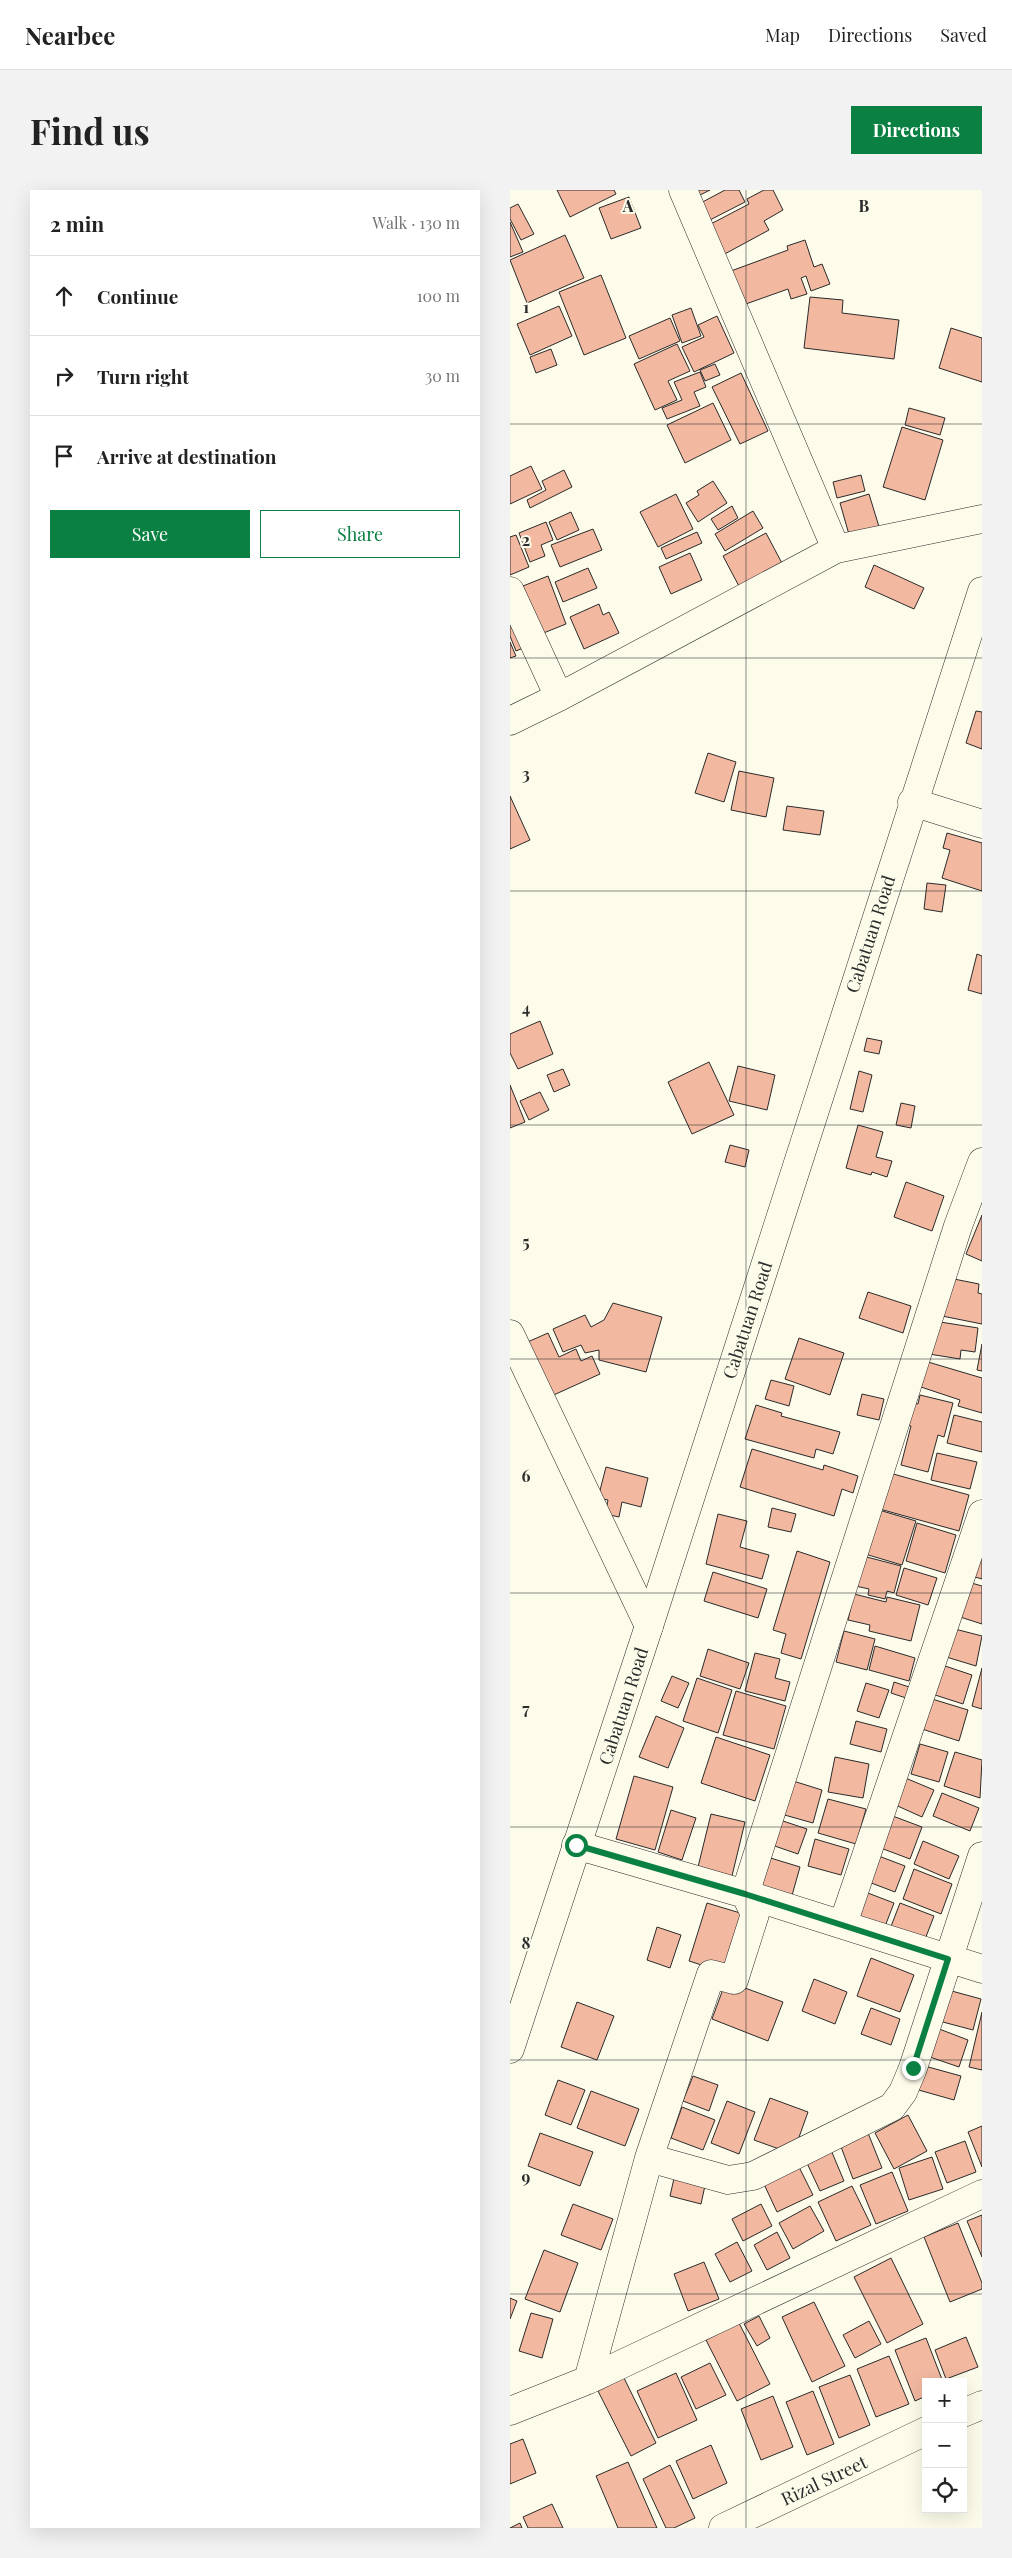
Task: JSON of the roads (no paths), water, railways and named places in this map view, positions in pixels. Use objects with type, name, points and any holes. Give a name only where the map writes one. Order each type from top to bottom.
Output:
[{"type":"main road","points":[[683,190],[836,549]]},
{"type":"main road","points":[[510,721],[559,697],[836,549],[982,519]]},
{"type":"main road","points":[[510,591],[559,697]]},
{"type":"main road","name":"Cabatuan Road","points":[[510,2048],[649,1626],[912,802],[982,591]]},
{"type":"main road","points":[[912,802],[982,824]]},
{"type":"main road","points":[[588,2380],[648,2158],[711,1974],[734,1980],[755,1914],[745,1894],[958,1226],[982,1162]]},
{"type":"main road","points":[[510,1334],[649,1626]]},
{"type":"main road","points":[[843,1924],[982,1514]]},
{"type":"main road","points":[[576,1845],[843,1924],[982,1970]]},
{"type":"main road","points":[[648,2158],[728,2180],[740,2179],[753,2176],[892,2107],[903,2092],[913,2068],[982,1856]]},
{"type":"main road","points":[[510,2411],[588,2380],[982,2194]]},
{"type":"main road","points":[[967,2412],[982,2404]]},
{"type":"main road","name":"Rizal Street","points":[[723,2528],[922,2433]]}]
